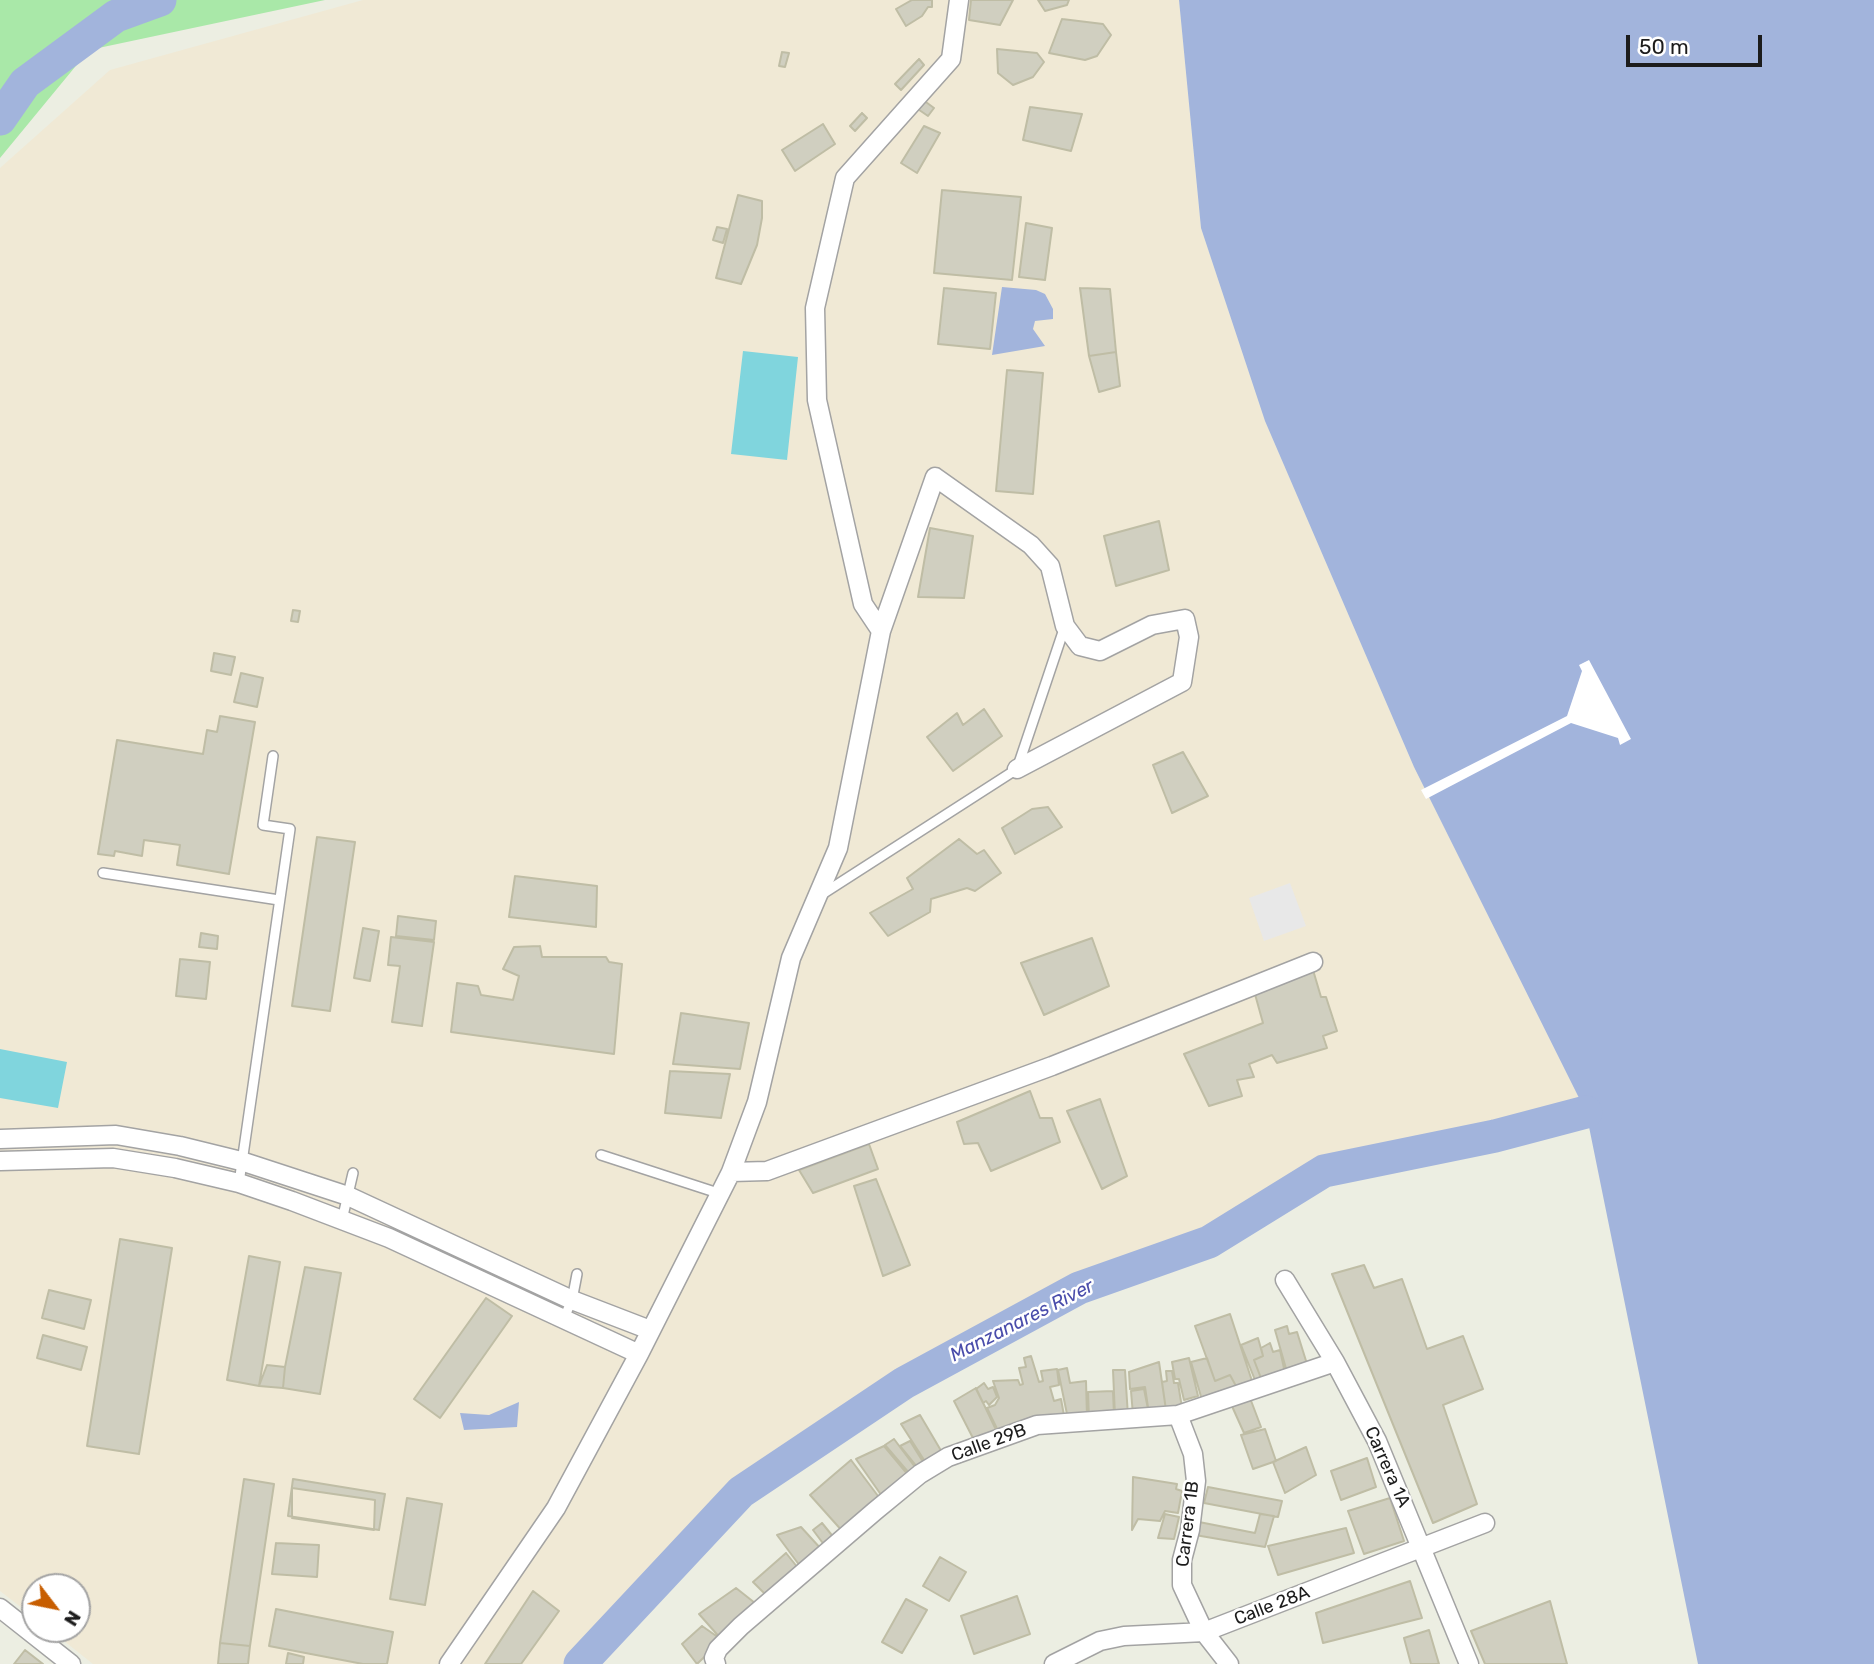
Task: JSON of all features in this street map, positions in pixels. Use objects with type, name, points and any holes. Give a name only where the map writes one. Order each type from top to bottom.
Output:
[{"type":"street","points":[[881,631],[863,604],[817,400],[815,308],[845,178],[951,59],[959,0]]},
{"type":"street","points":[[449,1664],[556,1508],[639,1354],[731,1172],[757,1102],[791,958],[838,848],[881,631],[935,477],[1031,545],[1050,566],[1065,626],[1080,646],[1100,651],[1152,625],[1185,619],[1189,638],[1182,682],[1017,769]]},
{"type":"street","points":[[731,1172],[767,1171],[1052,1066],[1313,962]]},
{"type":"street","points":[[0,1139],[116,1135],[180,1146],[241,1161],[348,1196],[572,1300],[650,1330]]},
{"type":"street","points":[[175,1168],[180,1146]]},
{"type":"street","points":[[0,1161],[113,1158],[175,1168],[239,1183],[389,1238],[639,1354]]},
{"type":"street","name":"Carrera 1A","points":[[1285,1280],[1335,1362],[1377,1441],[1469,1664]]},
{"type":"street","name":"Calle 29B","points":[[716,1664],[714,1658],[718,1648],[741,1626],[920,1474],[948,1457],[1037,1425],[1178,1415],[1335,1362]]},
{"type":"street","name":"Carrera 1B","points":[[1178,1415],[1193,1454],[1196,1481],[1190,1530],[1182,1560],[1182,1585],[1204,1632],[1229,1664]]},
{"type":"street","name":"Calle 28A","points":[[1054,1664],[1100,1641],[1124,1636],[1204,1632],[1485,1523]]},
{"type":"street","points":[[0,1608],[71,1664]]},
{"type":"lane","points":[[817,897],[1017,769],[1065,626]]},
{"type":"lane","points":[[239,1183],[290,829],[263,825],[274,756]]},
{"type":"lane","points":[[103,873],[279,900]]},
{"type":"lane","points":[[601,1155],[721,1194]]},
{"type":"lane","points":[[342,1220],[353,1173]]},
{"type":"lane","points":[[564,1318],[572,1300],[577,1274]]},
{"type":"shaded area","points":[[363,0],[1179,0],[1201,228],[1265,421],[1414,767],[1586,1112],[1495,1136],[1324,1171],[1209,1242],[1079,1288],[904,1383],[741,1492],[580,1664],[93,1664],[67,1643],[91,1643],[91,1573],[21,1573],[21,1607],[0,1591],[0,168],[110,70]]},
{"type":"shaded area","points":[[1179,0],[1874,0],[1874,1664],[1698,1664],[1586,1112],[1414,767],[1265,421],[1201,228]]},
{"type":"shaded area","points":[[1002,287],[1036,290],[1045,294],[1053,309],[1053,319],[1035,321],[1033,329],[1045,346],[992,355]]},
{"type":"shaded area","points":[[743,351],[798,357],[787,460],[731,454]]},
{"type":"shaded area","points":[[1290,883],[1306,926],[1264,941],[1249,898]]},
{"type":"shaded area","points":[[0,1049],[67,1062],[58,1108],[0,1098]]},
{"type":"shaded area","points":[[519,1402],[517,1427],[464,1430],[460,1413],[489,1415]]},
{"type":"green space","points":[[0,0],[325,0],[89,50],[0,158]]},
{"type":"pier","points":[[1589,660],[1631,739],[1620,745],[1618,738],[1571,723],[1426,799],[1421,790],[1567,716],[1582,671],[1579,665]]},
{"type":"building","points":[[912,0],[932,0],[932,7],[928,7],[922,16],[906,26],[896,9]]},
{"type":"building","points":[[971,0],[1013,0],[1000,25],[969,20]]},
{"type":"building","points":[[1038,0],[1069,0],[1067,5],[1045,11]]},
{"type":"building","points":[[1062,19],[1103,24],[1111,35],[1097,56],[1085,60],[1049,53]]},
{"type":"building","points":[[997,49],[1037,53],[1044,62],[1033,77],[1013,85],[998,73]]},
{"type":"building","points":[[782,52],[789,53],[785,67],[779,66]]},
{"type":"building","points":[[919,59],[924,65],[901,90],[895,84]]},
{"type":"building","points":[[915,94],[934,108],[928,116],[909,103]]},
{"type":"building","points":[[1030,107],[1082,114],[1071,151],[1023,140]]},
{"type":"building","points":[[862,113],[867,118],[855,131],[850,126]]},
{"type":"building","points":[[823,124],[835,144],[795,171],[782,150]]},
{"type":"building","points":[[924,126],[940,133],[917,173],[901,163]]},
{"type":"building","points":[[942,190],[1021,197],[1012,280],[934,273]]},
{"type":"building","points":[[738,195],[762,201],[757,245],[741,284],[716,278]]},
{"type":"building","points":[[1026,223],[1052,228],[1045,280],[1019,277]]},
{"type":"building","points":[[717,227],[727,229],[723,243],[713,240]]},
{"type":"building","points":[[944,288],[996,293],[990,349],[938,344]]},
{"type":"building","points":[[1080,288],[1110,289],[1116,352],[1089,356]]},
{"type":"building","points":[[1116,352],[1120,386],[1099,392],[1089,356]]},
{"type":"building","points":[[1007,370],[1043,373],[1033,494],[996,491]]},
{"type":"building","points":[[1159,521],[1169,570],[1116,586],[1104,536]]},
{"type":"building","points":[[930,528],[973,536],[964,598],[918,597]]},
{"type":"building","points":[[293,610],[300,611],[298,622],[291,621]]},
{"type":"building","points":[[214,653],[235,657],[231,675],[211,671]]},
{"type":"building","points":[[241,673],[263,678],[257,707],[234,702]]},
{"type":"building","points":[[984,709],[1002,736],[953,771],[927,737],[957,713],[963,725]]},
{"type":"building","points":[[220,716],[255,722],[229,874],[177,865],[180,845],[144,840],[142,856],[115,851],[114,856],[98,854],[117,740],[203,754],[207,730],[217,732]]},
{"type":"building","points":[[1183,752],[1208,796],[1172,813],[1153,765]]},
{"type":"building","points":[[1048,807],[1062,827],[1015,854],[1002,828],[1032,809]]},
{"type":"building","points":[[317,837],[355,842],[330,1011],[292,1006]]},
{"type":"building","points":[[959,839],[977,854],[984,850],[1001,873],[975,891],[967,888],[931,899],[930,912],[888,936],[870,913],[913,889],[907,878]]},
{"type":"building","points":[[515,876],[597,886],[596,927],[509,917]]},
{"type":"building","points":[[398,916],[436,921],[434,940],[396,936]]},
{"type":"building","points":[[363,928],[379,931],[370,981],[354,978]]},
{"type":"building","points":[[201,933],[218,936],[217,949],[199,947]]},
{"type":"building","points":[[391,937],[434,942],[422,1026],[392,1022],[400,966],[388,965]]},
{"type":"building","points":[[1092,938],[1109,986],[1044,1015],[1021,963]]},
{"type":"building","points":[[540,946],[542,957],[606,957],[609,962],[622,964],[614,1054],[451,1032],[457,983],[478,986],[481,995],[513,1000],[519,976],[503,969],[514,947]]},
{"type":"building","points":[[180,959],[210,962],[206,999],[176,996]]},
{"type":"building","points":[[1313,970],[1321,997],[1326,997],[1337,1031],[1323,1036],[1327,1048],[1277,1063],[1272,1055],[1249,1064],[1254,1077],[1237,1080],[1242,1096],[1209,1106],[1184,1054],[1263,1023],[1253,987]]},
{"type":"building","points":[[681,1013],[749,1023],[740,1069],[673,1064]]},
{"type":"building","points":[[670,1071],[730,1074],[721,1118],[665,1113]]},
{"type":"building","points":[[1030,1091],[1040,1118],[1052,1118],[1060,1142],[991,1171],[978,1143],[964,1144],[957,1122]]},
{"type":"building","points":[[1100,1099],[1127,1176],[1102,1189],[1067,1111]]},
{"type":"building","points":[[869,1144],[878,1169],[813,1193],[799,1170]]},
{"type":"building","points":[[876,1179],[910,1265],[883,1276],[854,1186]]},
{"type":"building","points":[[120,1239],[172,1248],[139,1454],[87,1446]]},
{"type":"building","points":[[249,1256],[280,1262],[259,1386],[227,1380]]},
{"type":"building","points":[[1364,1265],[1374,1288],[1402,1279],[1427,1349],[1463,1336],[1483,1389],[1443,1405],[1477,1504],[1433,1523],[1332,1274]]},
{"type":"building","points":[[305,1267],[341,1273],[320,1394],[283,1388]]},
{"type":"building","points":[[49,1290],[91,1300],[84,1329],[42,1318]]},
{"type":"building","points":[[486,1298],[512,1316],[440,1418],[414,1399]]},
{"type":"building","points":[[1230,1314],[1252,1381],[1236,1386],[1230,1375],[1215,1381],[1195,1326]]},
{"type":"building","points":[[1287,1326],[1289,1334],[1297,1332],[1307,1364],[1287,1372],[1275,1330]]},
{"type":"building","points":[[43,1335],[87,1347],[81,1370],[37,1358]]},
{"type":"building","points":[[1258,1338],[1263,1356],[1254,1360],[1261,1378],[1255,1380],[1241,1345]]},
{"type":"building","points":[[1270,1343],[1273,1352],[1280,1350],[1285,1373],[1262,1381],[1254,1360],[1263,1356],[1261,1348]]},
{"type":"building","points":[[1031,1356],[1039,1382],[1043,1381],[1041,1371],[1057,1369],[1059,1385],[1050,1387],[1054,1401],[1061,1399],[1065,1421],[1001,1437],[987,1408],[995,1405],[999,1398],[993,1381],[1018,1380],[1020,1385],[1023,1384],[1019,1368],[1026,1367],[1024,1358]]},
{"type":"building","points":[[1189,1358],[1198,1396],[1184,1400],[1179,1379],[1175,1379],[1172,1362]]},
{"type":"building","points":[[1207,1358],[1215,1381],[1230,1375],[1236,1386],[1202,1400],[1191,1362]]},
{"type":"building","points":[[1159,1362],[1166,1410],[1149,1414],[1145,1387],[1130,1389],[1129,1372]]},
{"type":"building","points":[[267,1365],[285,1367],[283,1388],[259,1386]]},
{"type":"building","points":[[1067,1368],[1070,1383],[1086,1381],[1087,1417],[1068,1419],[1058,1370]]},
{"type":"building","points":[[1113,1370],[1125,1370],[1128,1416],[1115,1416]]},
{"type":"building","points":[[1166,1371],[1172,1371],[1174,1383],[1178,1383],[1182,1408],[1166,1410],[1162,1382],[1167,1381]]},
{"type":"building","points":[[984,1383],[988,1389],[993,1387],[997,1397],[989,1405],[986,1401],[983,1403],[976,1389]]},
{"type":"building","points":[[976,1388],[998,1434],[976,1444],[954,1401]]},
{"type":"building","points":[[1144,1389],[1148,1409],[1133,1415],[1131,1391]]},
{"type":"building","points":[[1113,1391],[1114,1416],[1089,1419],[1088,1392]]},
{"type":"building","points":[[1250,1398],[1261,1427],[1244,1433],[1231,1404]]},
{"type":"building","points":[[920,1415],[943,1454],[926,1463],[901,1424]]},
{"type":"building","points":[[1265,1429],[1276,1461],[1253,1469],[1241,1435]]},
{"type":"building","points":[[894,1439],[915,1467],[909,1473],[885,1445]]},
{"type":"building","points":[[910,1441],[925,1465],[917,1467],[900,1446]]},
{"type":"building","points":[[884,1446],[909,1476],[884,1499],[856,1459]]},
{"type":"building","points":[[1306,1447],[1316,1475],[1285,1493],[1273,1462]]},
{"type":"building","points":[[1367,1458],[1376,1487],[1341,1500],[1331,1471]]},
{"type":"building","points":[[851,1460],[881,1500],[844,1533],[810,1495]]},
{"type":"building","points":[[1133,1477],[1177,1484],[1176,1489],[1182,1491],[1178,1513],[1165,1511],[1160,1521],[1138,1519],[1132,1530]]},
{"type":"building","points":[[244,1479],[274,1484],[250,1646],[220,1643]]},
{"type":"building","points":[[293,1479],[385,1494],[379,1530],[288,1516]]},
{"type":"building","points":[[1208,1487],[1282,1501],[1278,1517],[1204,1503]]},
{"type":"building","points":[[292,1488],[375,1500],[374,1530],[292,1518]]},
{"type":"building","points":[[407,1498],[442,1504],[425,1605],[390,1599]]},
{"type":"building","points":[[1390,1498],[1404,1541],[1364,1554],[1348,1511]]},
{"type":"building","points":[[1165,1514],[1179,1517],[1174,1539],[1158,1538]]},
{"type":"building","points":[[1260,1514],[1274,1516],[1265,1547],[1195,1535],[1199,1522],[1255,1533]]},
{"type":"building","points":[[822,1523],[835,1539],[825,1546],[813,1530]]},
{"type":"building","points":[[801,1527],[822,1550],[800,1566],[777,1535]]},
{"type":"building","points":[[1346,1528],[1354,1553],[1278,1575],[1268,1546]]},
{"type":"building","points":[[276,1543],[319,1545],[317,1577],[272,1574]]},
{"type":"building","points":[[786,1553],[798,1568],[770,1599],[753,1582]]},
{"type":"building","points":[[940,1557],[966,1572],[949,1601],[923,1586]]},
{"type":"building","points":[[1410,1581],[1422,1618],[1323,1643],[1316,1613]]},
{"type":"building","points":[[736,1588],[760,1607],[722,1640],[699,1614]]},
{"type":"building","points":[[533,1591],[559,1611],[521,1664],[485,1664]]},
{"type":"building","points":[[1017,1596],[1030,1634],[974,1654],[961,1616]]},
{"type":"building","points":[[906,1599],[927,1610],[902,1653],[882,1642]]},
{"type":"building","points":[[1550,1601],[1567,1664],[1485,1664],[1471,1631]]},
{"type":"building","points":[[276,1609],[393,1632],[387,1664],[363,1664],[269,1646]]},
{"type":"building","points":[[702,1626],[722,1640],[697,1664],[682,1644]]},
{"type":"building","points":[[1429,1630],[1439,1664],[1411,1664],[1404,1638]]},
{"type":"building","points":[[220,1643],[250,1646],[248,1664],[218,1664]]},
{"type":"building","points":[[25,1650],[43,1664],[14,1664]]},
{"type":"building","points":[[288,1653],[304,1657],[303,1664],[286,1664]]},
{"type":"waterway","points":[[0,119],[25,83],[116,16],[160,0]]},
{"type":"waterway","name":"Manzanares River","points":[[580,1664],[741,1492],[904,1383],[1079,1288],[1209,1242],[1324,1171],[1495,1136],[1586,1112]]}]
